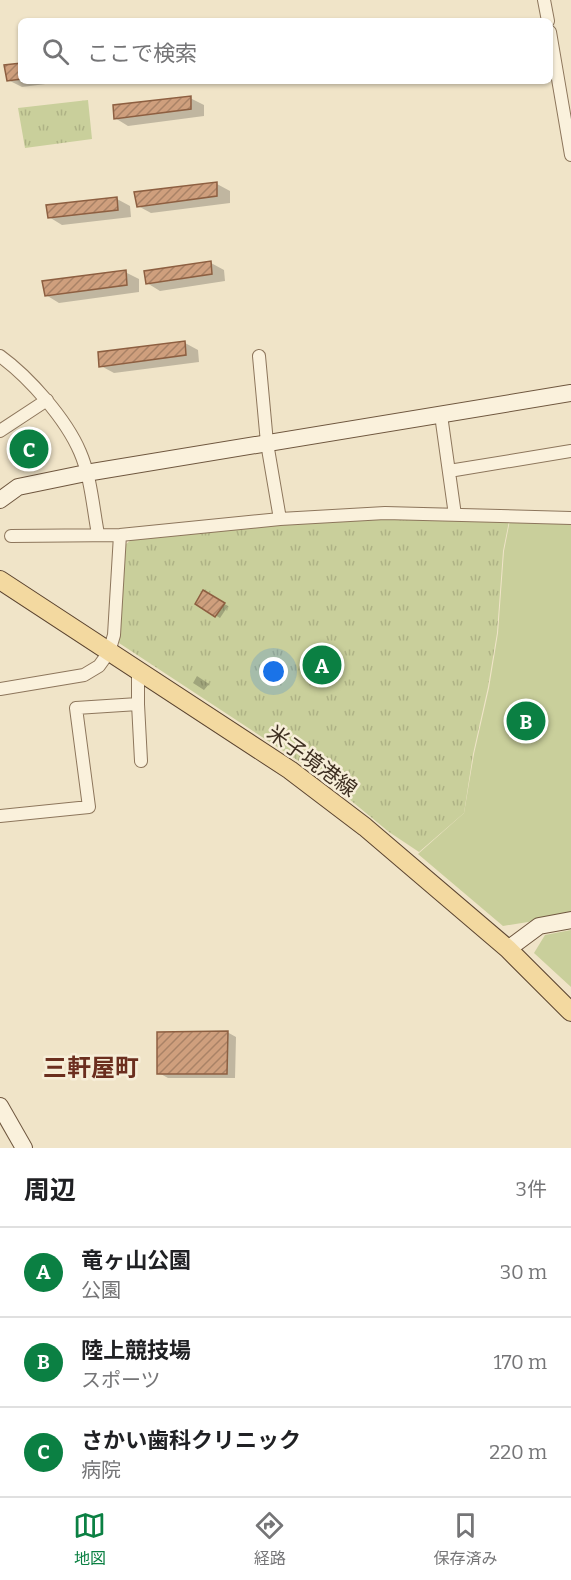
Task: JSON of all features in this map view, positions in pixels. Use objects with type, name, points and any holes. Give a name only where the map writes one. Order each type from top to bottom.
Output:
[{"type":"main road","name":"米子境港線","points":[[0,580],[290,770],[365,827],[508,949],[571,1012]]},
{"type":"street","points":[[544,0],[547,18]]},
{"type":"street","points":[[553,47],[569,127],[571,155]]},
{"type":"street","points":[[0,356],[47,400],[80,452],[98,534]]},
{"type":"street","points":[[259,356],[267,443],[280,519]]},
{"type":"street","points":[[0,500],[18,488],[86,473],[571,393]]},
{"type":"street","points":[[0,431],[47,400]]},
{"type":"street","points":[[441,415],[455,515]]},
{"type":"street","points":[[449,471],[571,451]]},
{"type":"street","points":[[11,536],[120,535],[280,519],[385,513],[571,518]]},
{"type":"street","points":[[0,689],[84,675],[99,666],[109,652],[114,634],[120,535]]},
{"type":"street","points":[[138,671],[141,760]]},
{"type":"street","points":[[0,816],[89,807],[76,708],[138,704]]},
{"type":"street","points":[[508,949],[539,926],[571,920]]},
{"type":"street","points":[[0,1106],[24,1148]]},
{"type":"green space","points":[[88,100],[92,139],[25,148],[18,108]]},
{"type":"green space","points":[[394,518],[509,521],[503,551],[497,633],[464,813],[419,852],[389,832],[320,775],[119,643],[124,546],[132,539],[279,525]]},
{"type":"green space","points":[[510,520],[571,521],[571,915],[503,926],[418,854],[464,813],[498,633],[504,551]]},
{"type":"green space","points":[[571,930],[571,987],[534,953],[545,935]]},
{"type":"building","points":[[18,63],[18,79],[7,81],[4,65]]},
{"type":"building","points":[[191,96],[191,109],[114,119],[113,105]]},
{"type":"building","points":[[217,182],[217,196],[137,207],[134,192]]},
{"type":"building","points":[[117,197],[118,210],[48,218],[46,205]]},
{"type":"building","points":[[211,261],[212,274],[146,284],[144,271]]},
{"type":"building","points":[[126,270],[127,285],[45,296],[42,281]]},
{"type":"building","points":[[185,341],[186,355],[99,367],[98,352]]},
{"type":"building","points":[[203,590],[225,603],[215,617],[195,604]]},
{"type":"building","points":[[228,1031],[227,1074],[157,1074],[157,1032]]},
{"type":"place","name":"さかい歯科クリニック","points":[[29,449]]},
{"type":"place","name":"竜ヶ山公園","points":[[322,665]]},
{"type":"place","name":"陸上競技場","points":[[526,721]]},
{"type":"district","name":"三軒屋町","points":[[91,1068]]}]
